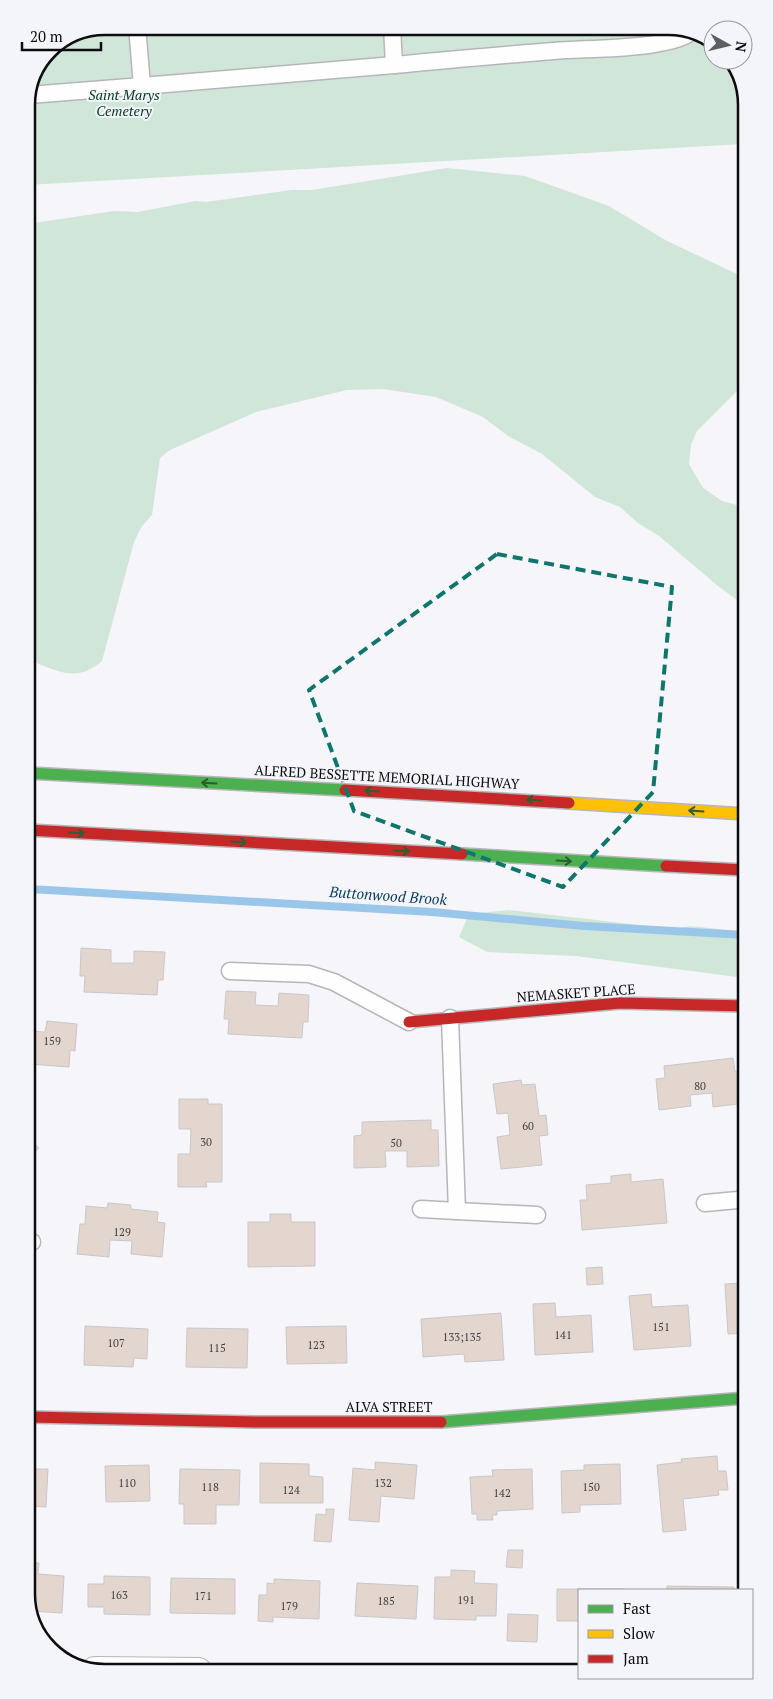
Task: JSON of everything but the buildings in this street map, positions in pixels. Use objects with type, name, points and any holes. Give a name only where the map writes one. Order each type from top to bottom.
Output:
[{"type":"main road","name":"ALFRED BESSETTE MEMORIAL HIGHWAY","points":[[35,773],[467,796],[738,814]]},
{"type":"main road","points":[[35,830],[738,870]]},
{"type":"main road","name":"NEMASKET PLACE","points":[[409,1022],[620,1004],[738,1006]]},
{"type":"main road","name":"ALVA STREET","points":[[35,1417],[255,1422],[440,1422],[738,1399]]},
{"type":"lane","points":[[138,35],[142,86]]},
{"type":"lane","points":[[392,35],[394,65]]},
{"type":"lane","points":[[36,94],[659,44],[684,37]]},
{"type":"lane","points":[[230,971],[310,974],[334,982],[409,1022]]},
{"type":"lane","points":[[450,1018],[457,1211]]},
{"type":"lane","points":[[705,1203],[738,1200]]},
{"type":"lane","points":[[421,1209],[537,1215]]},
{"type":"highlighted area","points":[[497,554],[672,587],[653,792],[563,887],[354,811],[309,690]]},
{"type":"green space","name":"Saint Marys Cemetery","points":[[672,35],[695,40],[703,44],[703,70],[728,70],[734,83],[738,105],[738,144],[35,185],[35,101],[37,87],[42,74],[59,52],[78,40],[92,36]]},
{"type":"green space","points":[[447,168],[525,176],[609,206],[667,241],[738,275],[738,390],[697,431],[691,445],[689,464],[703,488],[722,501],[738,505],[738,601],[659,536],[638,523],[620,507],[595,497],[542,454],[508,436],[483,417],[436,397],[383,389],[347,390],[256,412],[170,450],[160,458],[152,515],[142,526],[134,542],[102,661],[93,668],[75,673],[57,671],[35,662],[35,223],[114,211],[138,212],[195,201],[206,202],[292,190],[312,190]]},
{"type":"green space","points":[[509,910],[674,929],[690,926],[738,931],[738,977],[576,956],[487,952],[459,937],[469,914]]},
{"type":"waterway","name":"Buttonwood Brook","points":[[35,889],[432,912],[584,926],[738,935]]},
{"type":"traffic: fast","points":[[35,773],[345,790]]},
{"type":"traffic: fast","points":[[462,854],[666,866]]},
{"type":"traffic: fast","points":[[441,1422],[738,1399]]},
{"type":"traffic: slow","points":[[569,803],[738,814]]},
{"type":"traffic: jam","points":[[345,790],[569,803]]},
{"type":"traffic: jam","points":[[35,830],[462,854]]},
{"type":"traffic: jam","points":[[666,866],[738,870]]},
{"type":"traffic: jam","points":[[409,1022],[620,1003],[738,1006]]},
{"type":"traffic: jam","points":[[35,1417],[255,1422],[441,1422]]}]
